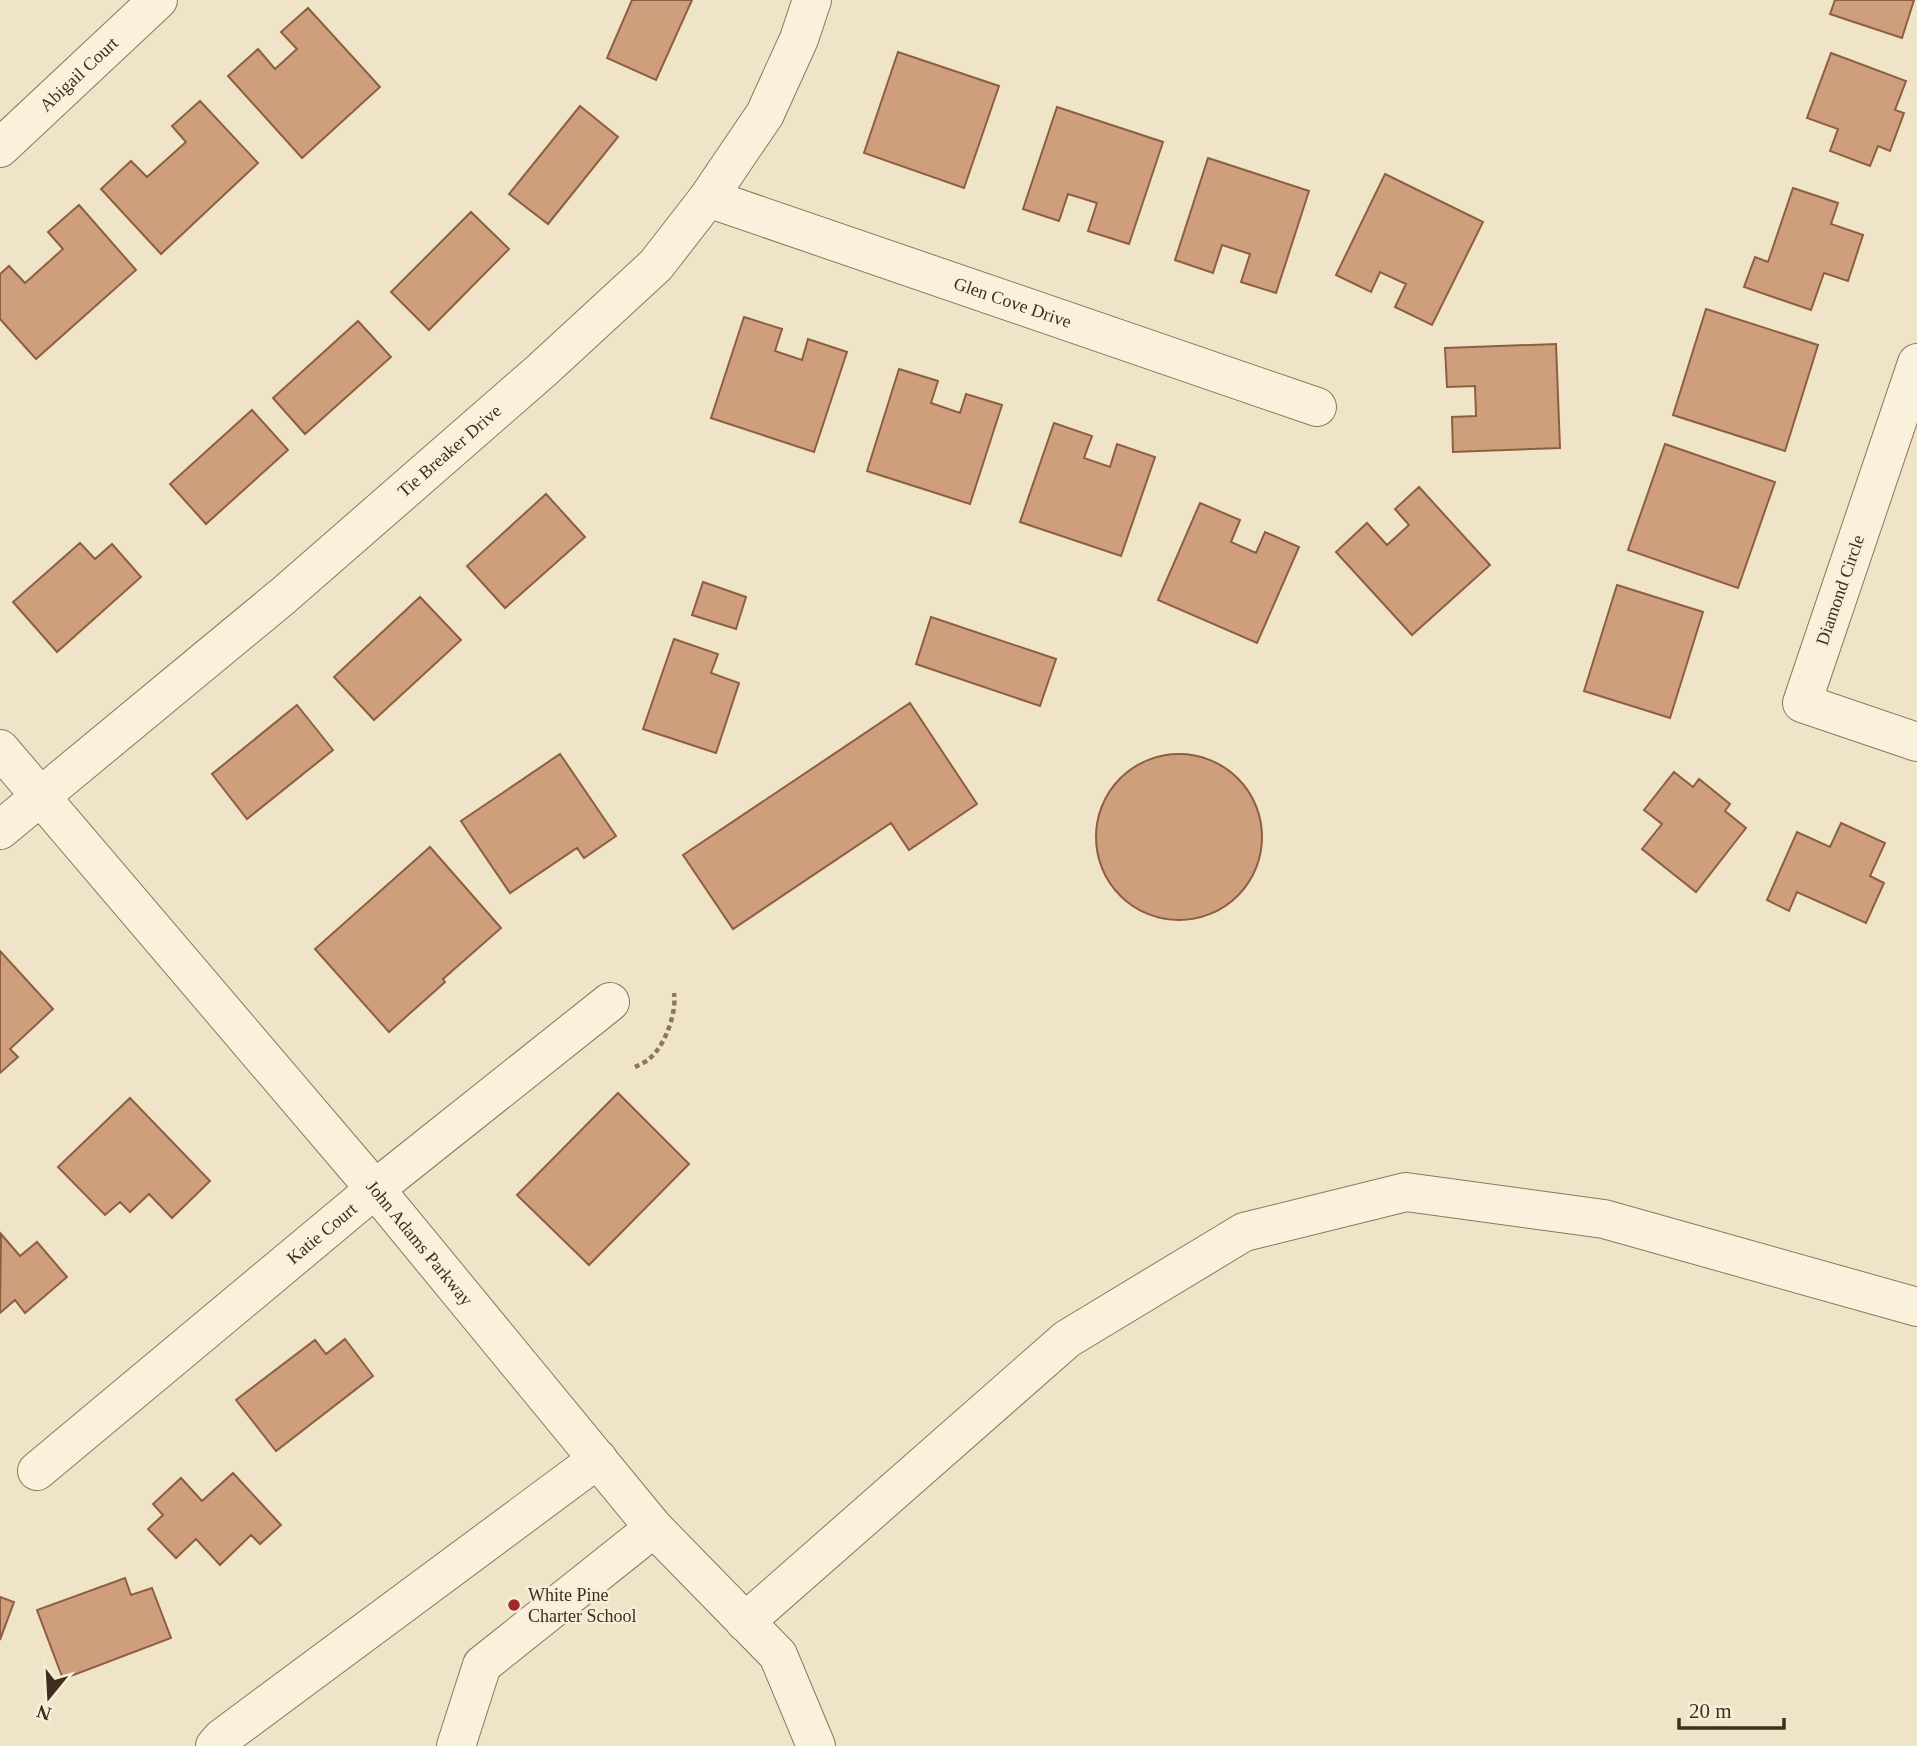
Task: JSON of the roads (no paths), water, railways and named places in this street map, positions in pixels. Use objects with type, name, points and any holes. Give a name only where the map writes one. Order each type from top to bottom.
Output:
[{"type":"street","name":"Abigail Court","points":[[0,148],[158,0]]},
{"type":"street","name":"Tie Breaker Drive","points":[[0,830],[283,596],[541,371],[656,265],[708,198],[765,114],[799,39],[812,0]]},
{"type":"street","name":"Glen Cove Drive","points":[[708,198],[1317,407]]},
{"type":"street","name":"Diamond Circle","points":[[1917,363],[1802,703],[1917,742]]},
{"type":"street","name":"John Adams Parkway","points":[[0,749],[375,1189],[654,1528],[778,1655],[816,1746]]},
{"type":"street","name":"Katie Court","points":[[37,1471],[375,1189],[610,1002]]},
{"type":"street","points":[[746,1622],[1067,1339],[1244,1232],[1406,1192],[1604,1219],[1917,1307]]},
{"type":"street","points":[[215,1746],[222,1738],[597,1459]]},
{"type":"street","points":[[456,1746],[482,1665],[654,1528]]},
{"type":"place","name":"White Pine Charter School","points":[[514,1605]]}]
